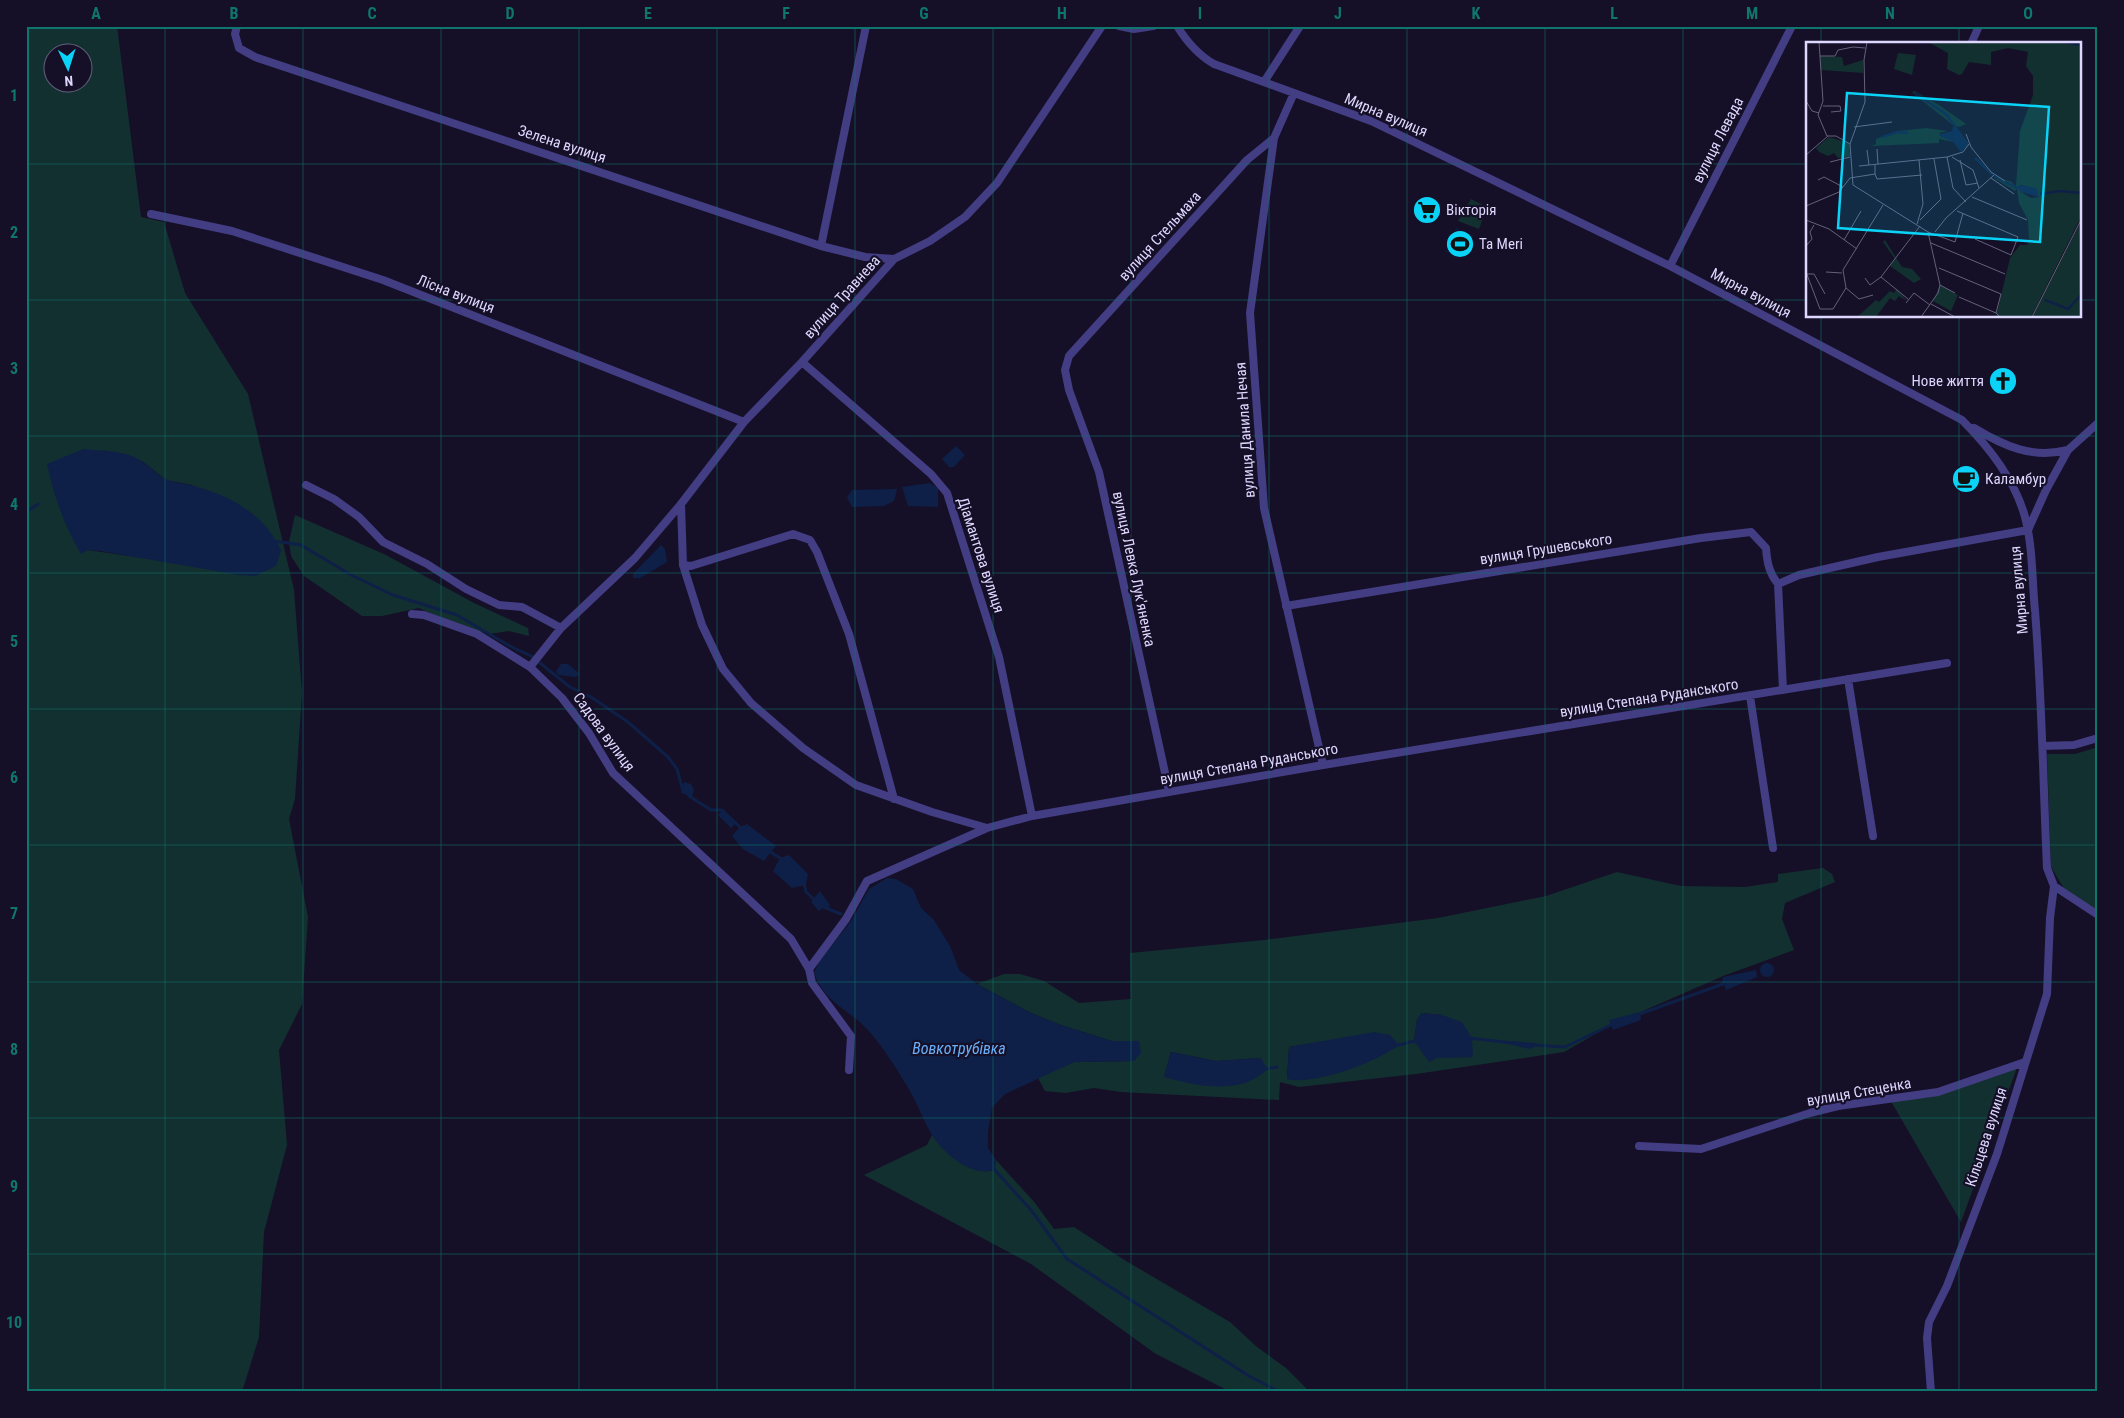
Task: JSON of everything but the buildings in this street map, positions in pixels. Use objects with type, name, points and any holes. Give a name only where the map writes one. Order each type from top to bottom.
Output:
[{"type":"street","points":[[821,246],[866,26]]},
{"type":"street","name":"вулиця Травнева","points":[[530,667],[561,628],[636,558],[681,504],[744,422],[802,362],[894,259],[930,241],[965,216],[997,183],[1102,26]]},
{"type":"street","points":[[1119,26],[1134,29],[1153,26]]},
{"type":"street","name":"Мирна вулиця","points":[[1177,26],[1185,40],[1205,59],[1370,121],[1670,266],[1962,420],[1984,444],[2005,474],[2022,507],[2028,530],[2043,746],[2047,868],[2054,886]]},
{"type":"street","points":[[1264,82],[1300,26]]},
{"type":"street","name":"вулиця Левада","points":[[1670,266],[1792,26]]},
{"type":"street","points":[[1972,42],[1979,26]]},
{"type":"street","name":"Зелена вулиця","points":[[236,30],[239,48],[255,57],[821,246],[865,257],[894,259]]},
{"type":"street","name":"вулиця Данила Нечая","points":[[1294,93],[1274,138],[1250,313],[1264,508],[1323,764]]},
{"type":"street","name":"вулиця Стельмаха","points":[[1069,356],[1247,160],[1274,138]]},
{"type":"street","name":"Лісна вулиця","points":[[151,214],[232,231],[383,280],[744,422]]},
{"type":"street","name":"вулиця Левка Лук'яненка","points":[[1069,356],[1065,370],[1069,390],[1099,472],[1169,791]]},
{"type":"street","name":"Діамантова вулиця","points":[[802,362],[931,474],[947,493],[999,657],[1032,816]]},
{"type":"street","points":[[1962,420],[2010,448],[2045,453],[2068,450]]},
{"type":"street","points":[[1778,584],[1799,575],[1878,557],[2028,530],[2046,490],[2068,450],[2097,427]]},
{"type":"street","points":[[306,485],[334,498],[359,517],[383,542],[427,564],[466,589],[499,605],[522,607],[561,628]]},
{"type":"street","points":[[681,504],[683,565],[702,626],[723,669],[751,703],[803,748],[849,780],[894,799],[987,828]]},
{"type":"street","name":"вулиця Грушевського","points":[[1286,606],[1673,542],[1751,532],[1766,548],[1767,563],[1772,577],[1778,584],[1783,690]]},
{"type":"street","points":[[683,565],[691,566],[793,534],[810,540],[817,552],[849,634],[894,799]]},
{"type":"street","name":"Садова вулиця","points":[[412,614],[424,615],[477,634],[530,667],[589,732],[613,773],[791,939],[809,969],[812,983],[851,1036],[849,1070]]},
{"type":"street","name":"вулиця Степана Руданського","points":[[809,969],[846,919],[867,881],[987,828],[1032,816],[1323,764],[1946,663]]},
{"type":"street","points":[[1848,680],[1873,836]]},
{"type":"street","name":"вулиця Степана Руданського","points":[[1750,696],[1773,848]]},
{"type":"street","points":[[2043,746],[2074,745],[2098,738]]},
{"type":"street","points":[[2054,886],[2098,915]]},
{"type":"street","name":"Кільцева вулиця","points":[[1932,1392],[1927,1338],[1929,1322],[1946,1286],[1997,1154],[2047,994],[2050,918],[2054,886]]},
{"type":"street","name":"вулиця Стеценка","points":[[1639,1146],[1702,1150],[1810,1113],[1838,1106],[1938,1092],[2025,1062]]},
{"type":"green space","points":[[26,26],[117,26],[141,217],[164,222],[185,293],[248,394],[294,590],[302,693],[295,799],[289,819],[308,917],[302,1004],[279,1050],[287,1145],[264,1232],[259,1337],[242,1392],[26,1392]],"holes":[[[142,461],[166,480],[192,485],[239,575],[204,567],[88,550]]]},
{"type":"green space","points":[[1471,199],[1487,207],[1479,229],[1458,221]]},
{"type":"green space","points":[[295,515],[386,555],[474,603],[528,628],[529,636],[509,631],[489,634],[447,621],[419,608],[382,616],[362,616],[304,576],[291,556],[289,542]]},
{"type":"green space","points":[[2098,747],[2098,911],[2065,890],[2051,867],[2047,754],[2075,754]]},
{"type":"green space","points":[[1823,868],[1832,874],[1835,882],[1785,903],[1782,919],[1794,950],[1723,976],[1611,1025],[1564,1052],[1416,1074],[1299,1087],[1280,1082],[1279,1100],[1121,1092],[1094,1088],[1066,1093],[1045,1091],[1038,1078],[1074,1062],[1134,1061],[1139,1041],[1112,1041],[1061,1025],[1031,1013],[977,984],[1004,974],[1020,974],[1044,981],[1079,1003],[1131,999],[1130,953],[1264,940],[1438,918],[1546,896],[1617,872],[1681,886],[1745,887],[1778,882],[1778,874]],"holes":[[[1422,1013],[1442,1015],[1473,1057],[1433,1055],[1420,1047],[1414,1041],[1417,1020]],[[1351,1037],[1287,1078],[1289,1047]],[[1171,1052],[1216,1061],[1261,1058],[1164,1077]]]},
{"type":"green space","points":[[2019,1062],[1961,1222],[1888,1096],[1938,1090]]},
{"type":"green space","points":[[932,1135],[944,1149],[967,1167],[985,1171],[994,1170],[996,1160],[1035,1203],[1054,1229],[1074,1227],[1126,1261],[1230,1322],[1257,1347],[1286,1368],[1307,1389],[1315,1392],[1231,1392],[1156,1354],[1031,1264],[864,1175],[927,1145]]},
{"type":"water","name":"Ta Meri","points":[[1456,228],[1473,235],[1464,259],[1446,252]]},
{"type":"water","points":[[956,446],[965,455],[954,467],[949,467],[942,459]]},
{"type":"water","points":[[83,449],[130,455],[143,462],[165,479],[205,489],[244,507],[274,537],[281,550],[276,566],[256,576],[239,575],[100,551],[88,550],[81,554],[60,510],[47,464]]},
{"type":"water","points":[[930,483],[938,488],[938,507],[908,506],[902,487]]},
{"type":"water","points":[[897,489],[894,501],[884,506],[852,507],[847,497],[852,490]]},
{"type":"water","points":[[661,545],[665,549],[667,562],[640,578],[633,578],[633,574]]},
{"type":"water","points":[[561,664],[568,664],[580,674],[576,677],[558,675],[556,671]]},
{"type":"water","points":[[684,782],[691,784],[694,790],[692,797],[681,793]]},
{"type":"water","points":[[722,810],[737,822],[731,828],[718,815]]},
{"type":"water","points":[[747,824],[776,846],[764,861],[743,849],[732,836],[740,827]]},
{"type":"water","points":[[789,855],[808,874],[806,885],[792,888],[773,871],[780,858]]},
{"type":"water","name":"Вовкотрубівка","points":[[887,878],[896,879],[913,889],[921,908],[934,920],[950,946],[959,970],[977,984],[1031,1013],[1061,1025],[1112,1041],[1139,1041],[1141,1053],[1134,1061],[1074,1062],[1005,1094],[992,1108],[988,1132],[988,1148],[996,1160],[994,1170],[976,1170],[967,1167],[951,1156],[937,1142],[926,1125],[911,1093],[883,1049],[865,1027],[825,993],[814,973],[820,960],[851,921],[869,889]]},
{"type":"water","points":[[820,891],[830,905],[828,909],[824,907],[819,911],[811,902]]},
{"type":"water","points":[[1767,963],[1772,965],[1774,970],[1772,975],[1767,977],[1762,975],[1760,970],[1762,965]]},
{"type":"water","points":[[1756,970],[1757,977],[1726,990],[1722,980],[1723,977]]},
{"type":"water","points":[[1640,1012],[1641,1020],[1613,1030],[1609,1020]]},
{"type":"water","points":[[1422,1013],[1442,1015],[1462,1022],[1472,1038],[1473,1057],[1437,1058],[1429,1062],[1414,1041],[1417,1020]]},
{"type":"water","points":[[1374,1032],[1390,1035],[1399,1045],[1389,1052],[1361,1065],[1329,1076],[1299,1080],[1287,1079],[1289,1047]]},
{"type":"water","points":[[1513,1041],[1536,1043],[1538,1046],[1529,1049],[1508,1044]]},
{"type":"water","points":[[1171,1052],[1216,1061],[1261,1058],[1267,1069],[1245,1083],[1232,1086],[1204,1086],[1164,1077]]},
{"type":"waterway","points":[[26,512],[38,504]]},
{"type":"waterway","points":[[274,541],[301,545],[351,575],[393,595],[457,615],[508,645],[533,657]]},
{"type":"waterway","points":[[540,663],[570,687],[591,697],[628,722],[668,757],[677,769],[683,791]]},
{"type":"waterway","points":[[689,796],[711,810],[722,810],[741,828]]},
{"type":"waterway","points":[[769,851],[783,860]]},
{"type":"waterway","points":[[804,883],[806,892],[816,901]]},
{"type":"waterway","points":[[821,906],[841,914]]},
{"type":"waterway","points":[[1637,1015],[1723,984]]},
{"type":"waterway","points":[[1534,1045],[1565,1047],[1615,1023]]},
{"type":"waterway","points":[[1469,1038],[1513,1043]]},
{"type":"waterway","points":[[1395,1046],[1418,1040]]},
{"type":"waterway","points":[[1265,1069],[1277,1067]]},
{"type":"waterway","points":[[993,1168],[1031,1210],[1067,1259],[1249,1376],[1280,1392]]},
{"type":"place","name":"Вікторія","points":[[1427,210]]},
{"type":"place","name":"Ta Meri","points":[[1460,244]]},
{"type":"place","name":"Нове життя","points":[[2003,381]]},
{"type":"place","name":"Каламбур","points":[[1966,479]]}]
